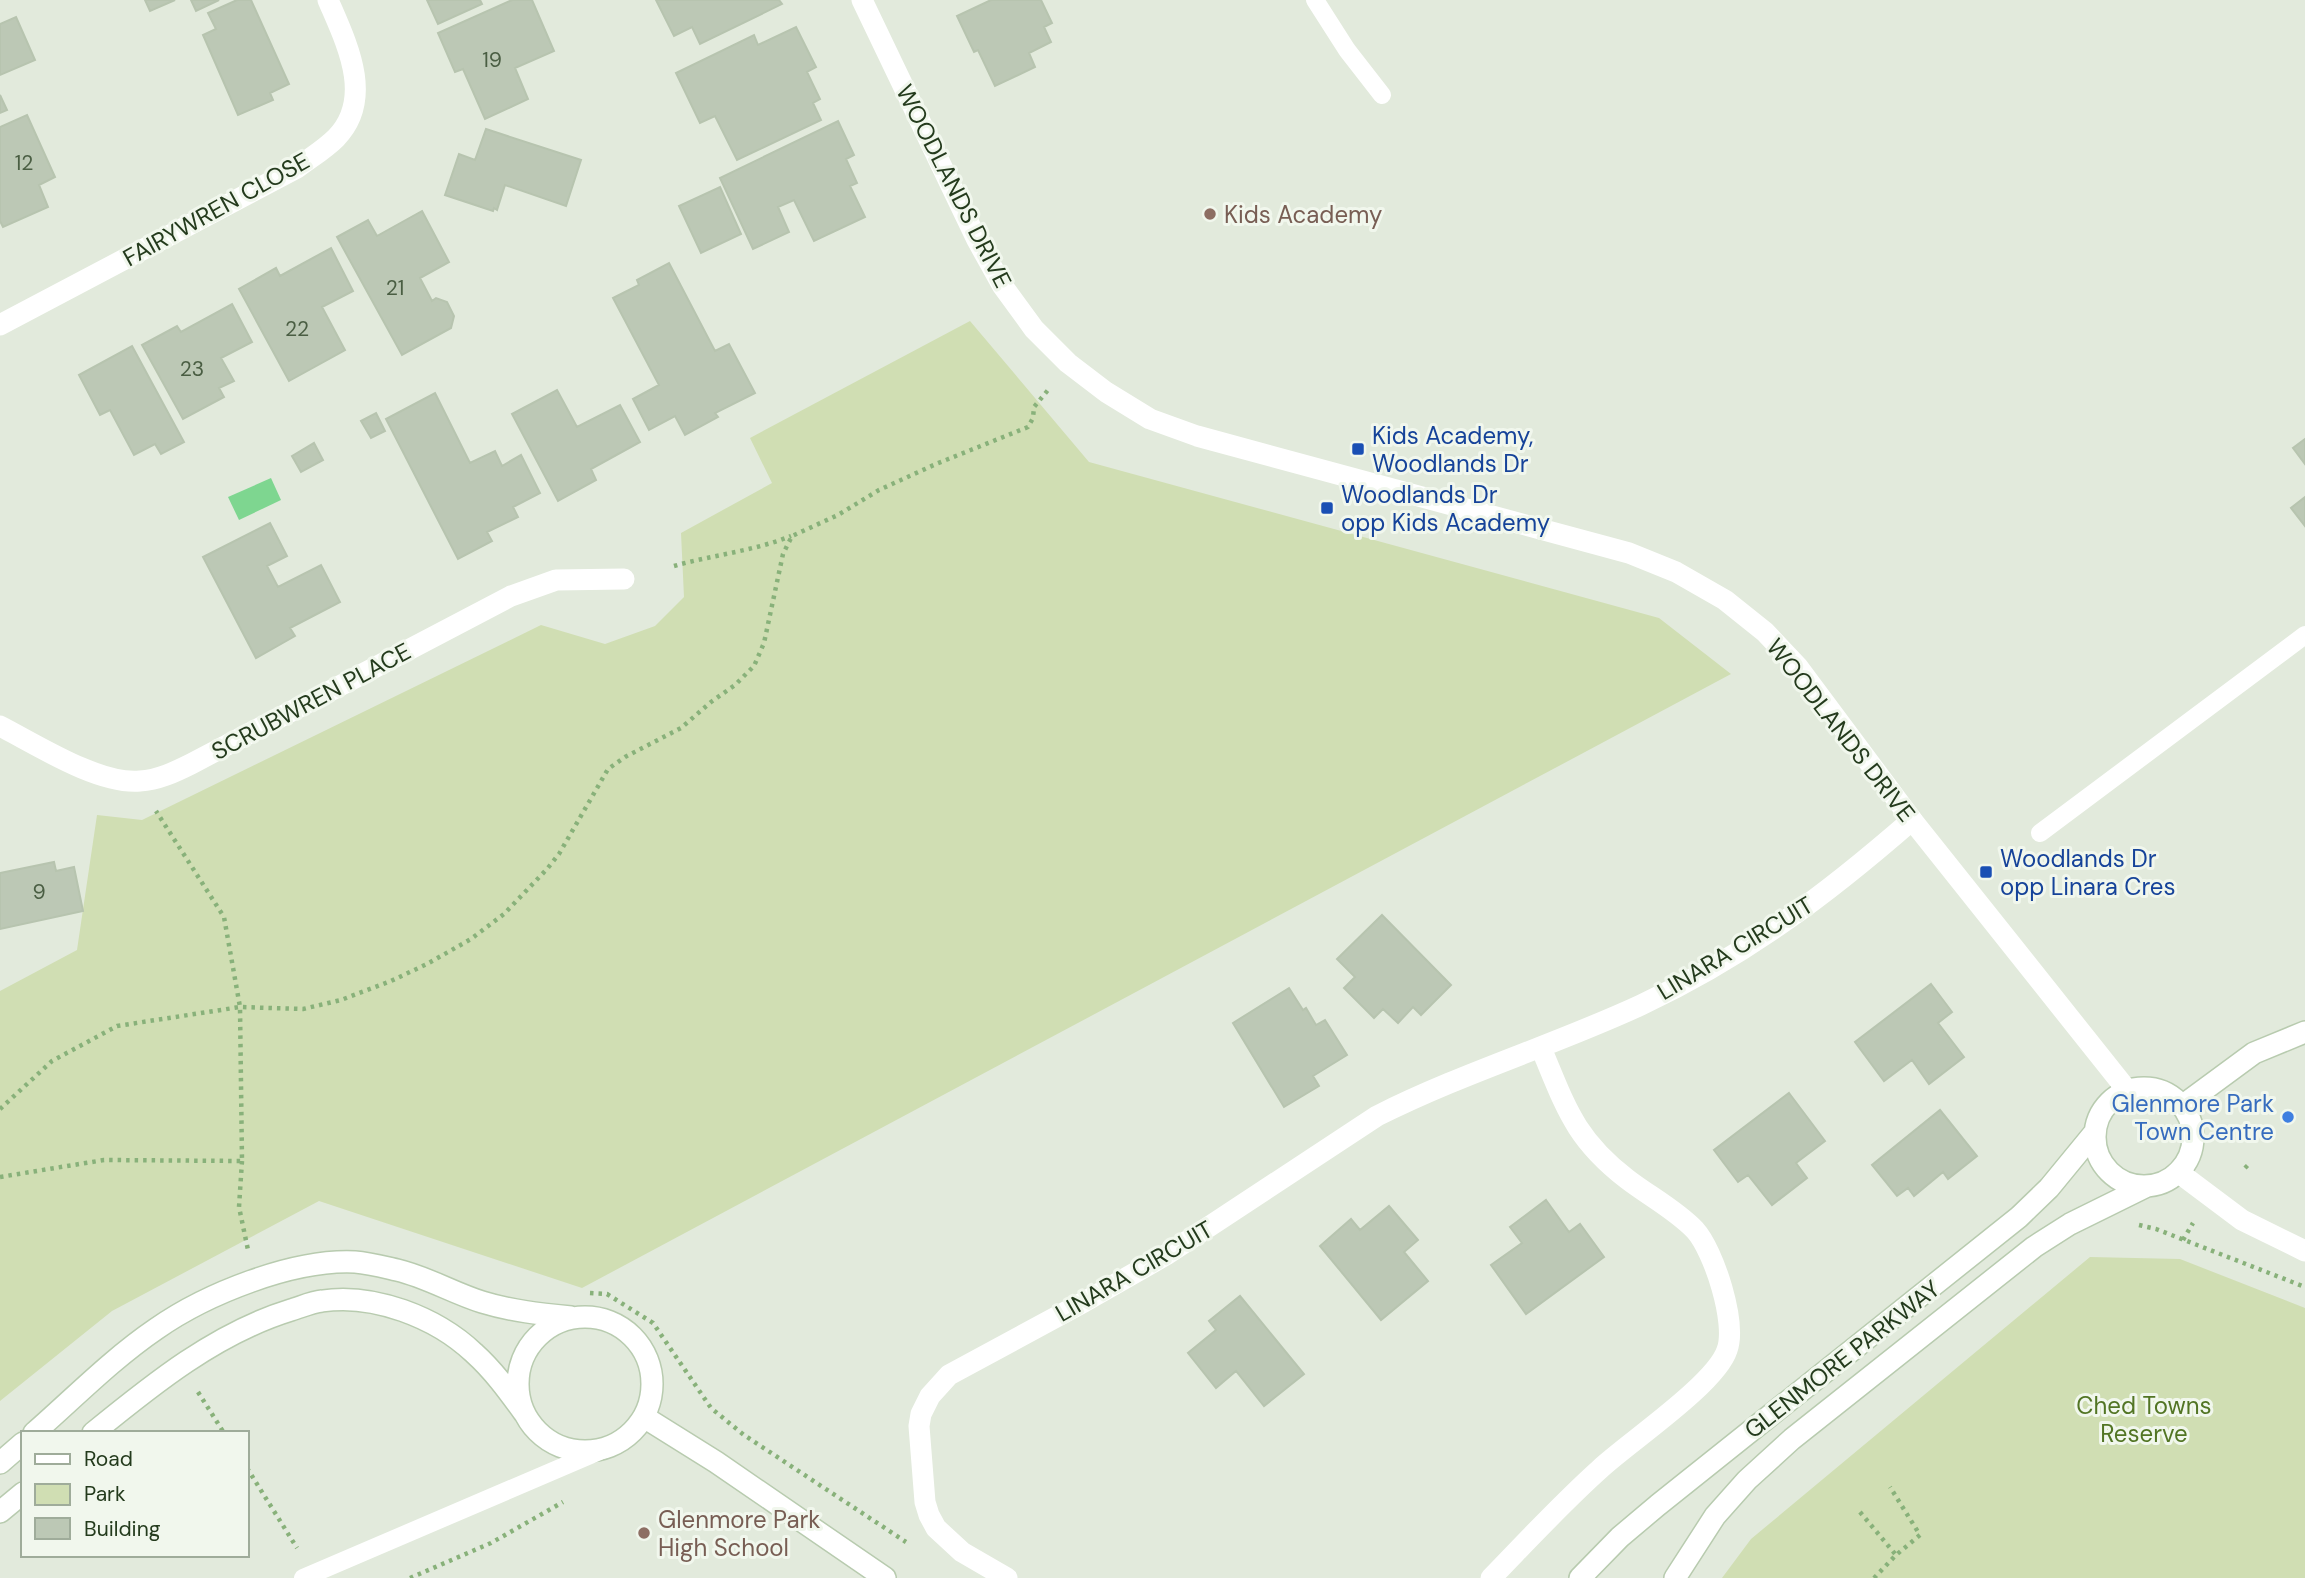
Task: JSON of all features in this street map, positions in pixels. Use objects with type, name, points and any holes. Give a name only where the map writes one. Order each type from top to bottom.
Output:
[{"type":"street","name":"FAIRYWREN CLOSE","points":[[0,325],[297,167],[338,136],[353,106],[356,86],[354,65],[346,40],[328,0]]},
{"type":"street","name":"WOODLANDS DRIVE","points":[[862,0],[958,202],[1002,285],[1034,329],[1068,363],[1150,419],[1197,436],[1629,553],[1676,572],[1725,600],[1765,632],[1798,667],[1912,820],[2127,1090]]},
{"type":"street","name":"SCRUBWREN PLACE","points":[[0,726],[88,771],[137,782],[172,774],[511,596],[556,580],[624,579]]},
{"type":"street","name":"LINARA CIRCUIT","points":[[1007,1578],[962,1552],[936,1528],[929,1515],[925,1502],[919,1426],[926,1403],[943,1381],[963,1367],[1084,1303],[1166,1255],[1377,1116],[1419,1096],[1641,1005],[1708,970],[1762,938],[1837,884],[1912,820]]},
{"type":"street","points":[[2182,1106],[2255,1053],[2305,1032]]},
{"type":"street","points":[[1491,1578],[1603,1466],[1708,1379],[1727,1352],[1730,1339],[1717,1271],[1706,1244],[1694,1229],[1613,1168],[1582,1137],[1570,1119],[1541,1048]]},
{"type":"street","points":[[2157,1089],[2182,1106],[2189,1119],[2193,1133],[2192,1147],[2178,1172],[2164,1181],[2147,1186],[2130,1184],[2115,1177],[2103,1164],[2096,1148],[2098,1119],[2105,1107],[2127,1090],[2157,1089]]},
{"type":"street","name":"GLENMORE PARKWAY","points":[[1580,1578],[1620,1537],[1658,1505],[2019,1217],[2049,1188],[2095,1132]]},
{"type":"street","points":[[2178,1172],[2242,1220],[2305,1251]]},
{"type":"street","name":"GLENMORE PARKWAY","points":[[1675,1578],[1715,1516],[1747,1480],[1792,1439],[2034,1247],[2070,1224],[2147,1186]]},
{"type":"street","points":[[36,1431],[109,1366],[156,1329],[199,1304],[254,1280],[307,1266],[355,1262],[399,1270],[481,1302],[518,1311],[571,1317],[593,1316],[615,1323],[632,1335],[646,1353],[652,1374],[652,1396],[644,1417],[629,1435],[609,1447],[590,1451],[570,1450],[551,1443],[535,1430],[500,1380],[472,1351],[438,1327],[405,1311],[369,1300],[322,1301],[274,1315],[230,1336],[181,1365],[96,1431]]},
{"type":"street","points":[[525,1414],[518,1395],[518,1374],[524,1355],[536,1338],[552,1325],[571,1317]]},
{"type":"street","points":[[644,1417],[716,1462],[885,1578]]},
{"type":"street","points":[[0,1463],[21,1445]]},
{"type":"street","points":[[0,1512],[21,1495]]},
{"type":"lane","points":[[1315,0],[1347,50],[1382,94]]},
{"type":"lane","points":[[2040,833],[2305,635]]},
{"type":"lane","points":[[308,1576],[609,1447]]},
{"type":"path","points":[[674,566],[772,544],[838,515],[879,490],[1028,427],[1034,418],[1034,407],[1048,390]]},
{"type":"path","points":[[0,1109],[52,1061],[117,1026],[240,1007],[303,1009],[341,1000],[427,964],[471,939],[505,914],[559,854],[608,769],[625,757],[681,728],[735,685],[754,666],[764,643],[783,554],[792,536]]},
{"type":"path","points":[[137,782],[224,918],[240,1007],[242,1161],[239,1207],[248,1251],[260,1249]]},
{"type":"path","points":[[2242,1103],[2254,1110]]},
{"type":"path","points":[[0,1177],[104,1160],[242,1161]]},
{"type":"path","points":[[2245,1168],[2251,1162]]},
{"type":"path","points":[[2183,1240],[2193,1223]]},
{"type":"path","points":[[2129,1227],[2137,1225],[2156,1229],[2305,1287]]},
{"type":"path","points":[[582,1293],[607,1294],[653,1323],[711,1409],[744,1435],[916,1548]]},
{"type":"path","points":[[248,1470],[308,1576]]},
{"type":"path","points":[[1874,1578],[1920,1535],[1890,1487]]},
{"type":"path","points":[[410,1578],[491,1543],[568,1500]]},
{"type":"path","points":[[1860,1513],[1896,1555]]},
{"type":"green space","points":[[970,321],[1089,462],[1659,618],[1731,674],[582,1288],[319,1201],[112,1311],[0,1401],[0,991],[77,950],[97,815],[142,820],[541,625],[605,644],[655,626],[684,597],[681,533],[772,483],[750,438]]},
{"type":"green space","name":"Ched Towns Reserve","points":[[2090,1257],[2180,1259],[2305,1308],[2305,1578],[1722,1578],[1751,1539]]},
{"type":"shaded area","points":[[271,478],[281,500],[239,520],[228,497]]},
{"type":"building","points":[[145,0],[175,0],[150,11]]},
{"type":"building","points":[[191,0],[219,0],[196,11]]},
{"type":"building","points":[[237,0],[251,0],[289,84],[270,93],[273,100],[238,115],[203,35],[216,29],[208,13]]},
{"type":"building","points":[[427,0],[480,0],[482,4],[438,24]]},
{"type":"building","points":[[512,0],[532,0],[554,51],[515,68],[528,99],[485,119],[463,69],[455,72],[438,33]]},
{"type":"building","points":[[656,0],[779,0],[782,4],[700,44],[692,27],[674,36]]},
{"type":"building","points":[[991,0],[1041,0],[1052,23],[1044,27],[1051,42],[1029,53],[1035,67],[995,86],[978,50],[974,52],[957,16]]},
{"type":"building","points":[[16,17],[35,60],[0,75],[0,24]]},
{"type":"building","points":[[796,27],[816,67],[807,72],[820,99],[813,103],[821,120],[737,160],[715,116],[700,123],[676,73],[754,35],[758,45]]},
{"type":"building","points":[[0,95],[7,110],[0,113]]},
{"type":"building","points":[[27,115],[55,177],[39,185],[48,207],[3,227],[0,221],[0,127]]},
{"type":"building","points":[[838,121],[854,155],[846,159],[857,183],[850,186],[865,217],[814,241],[794,200],[778,207],[789,232],[753,249],[720,178]]},
{"type":"building","points":[[486,129],[581,160],[566,206],[505,185],[497,210],[494,208],[493,211],[445,195],[459,154],[475,160]]},
{"type":"building","points":[[720,187],[741,234],[701,253],[679,206]]},
{"type":"building","points":[[422,211],[449,262],[420,278],[432,301],[436,298],[447,302],[454,316],[451,328],[402,355],[337,237],[368,220],[377,236]]},
{"type":"building","points":[[331,248],[353,291],[322,307],[345,350],[289,381],[239,289],[276,268],[280,276]]},
{"type":"building","points":[[669,263],[715,351],[729,344],[755,393],[715,413],[718,417],[685,435],[675,416],[649,430],[633,399],[659,385],[613,298],[639,285],[637,280]]},
{"type":"building","points":[[232,304],[252,342],[221,358],[234,381],[219,388],[224,397],[183,419],[142,345],[177,326],[181,332]]},
{"type":"building","points":[[132,346],[184,442],[161,454],[155,444],[134,455],[110,410],[100,415],[79,375]]},
{"type":"building","points":[[557,390],[577,427],[620,405],[640,442],[591,469],[596,480],[558,501],[512,414]]},
{"type":"building","points":[[435,393],[470,463],[495,451],[502,466],[521,455],[540,493],[513,507],[518,517],[487,532],[492,541],[458,559],[386,419]]},
{"type":"building","points":[[376,413],[385,431],[371,438],[361,421]]},
{"type":"building","points":[[2305,439],[2305,464],[2293,448]]},
{"type":"building","points":[[314,443],[323,460],[301,472],[292,456]]},
{"type":"building","points":[[2305,497],[2305,526],[2291,508]]},
{"type":"building","points":[[270,523],[287,556],[267,566],[278,587],[321,565],[340,602],[290,628],[295,636],[256,658],[203,557]]},
{"type":"building","points":[[54,862],[56,871],[74,867],[83,911],[0,929],[0,873]]},
{"type":"building","points":[[1382,915],[1451,985],[1421,1015],[1413,1007],[1398,1023],[1383,1009],[1374,1018],[1344,988],[1355,977],[1337,959]]},
{"type":"building","points":[[1931,984],[1952,1012],[1938,1023],[1964,1057],[1929,1084],[1912,1060],[1884,1081],[1855,1042]]},
{"type":"building","points":[[1289,988],[1316,1025],[1325,1020],[1347,1055],[1313,1076],[1319,1086],[1284,1107],[1233,1023]]},
{"type":"building","points":[[1789,1093],[1825,1141],[1796,1163],[1807,1178],[1772,1205],[1748,1175],[1738,1182],[1714,1150]]},
{"type":"building","points":[[1940,1110],[1977,1156],[1948,1179],[1943,1172],[1914,1196],[1908,1188],[1897,1196],[1872,1165]]},
{"type":"building","points":[[1546,1200],[1569,1232],[1580,1224],[1604,1257],[1526,1314],[1491,1265],[1522,1243],[1510,1227]]},
{"type":"building","points":[[1389,1206],[1418,1240],[1404,1252],[1428,1281],[1381,1320],[1320,1246],[1351,1219],[1360,1230]]},
{"type":"building","points":[[1240,1296],[1304,1374],[1264,1406],[1236,1371],[1216,1388],[1188,1353],[1216,1330],[1209,1321]]},
{"type":"place","name":"Kids Academy","points":[[1210,214]]},
{"type":"place","name":"Kids Academy, Woodlands Dr","points":[[1358,449]]},
{"type":"place","name":"Woodlands Dr opp Kids Academy","points":[[1327,508]]},
{"type":"place","name":"Woodlands Dr opp Linara Cres","points":[[1986,872]]},
{"type":"place","name":"Glenmore Park Town Centre","points":[[2288,1117]]},
{"type":"place","name":"Glenmore Park High School","points":[[644,1533]]}]
